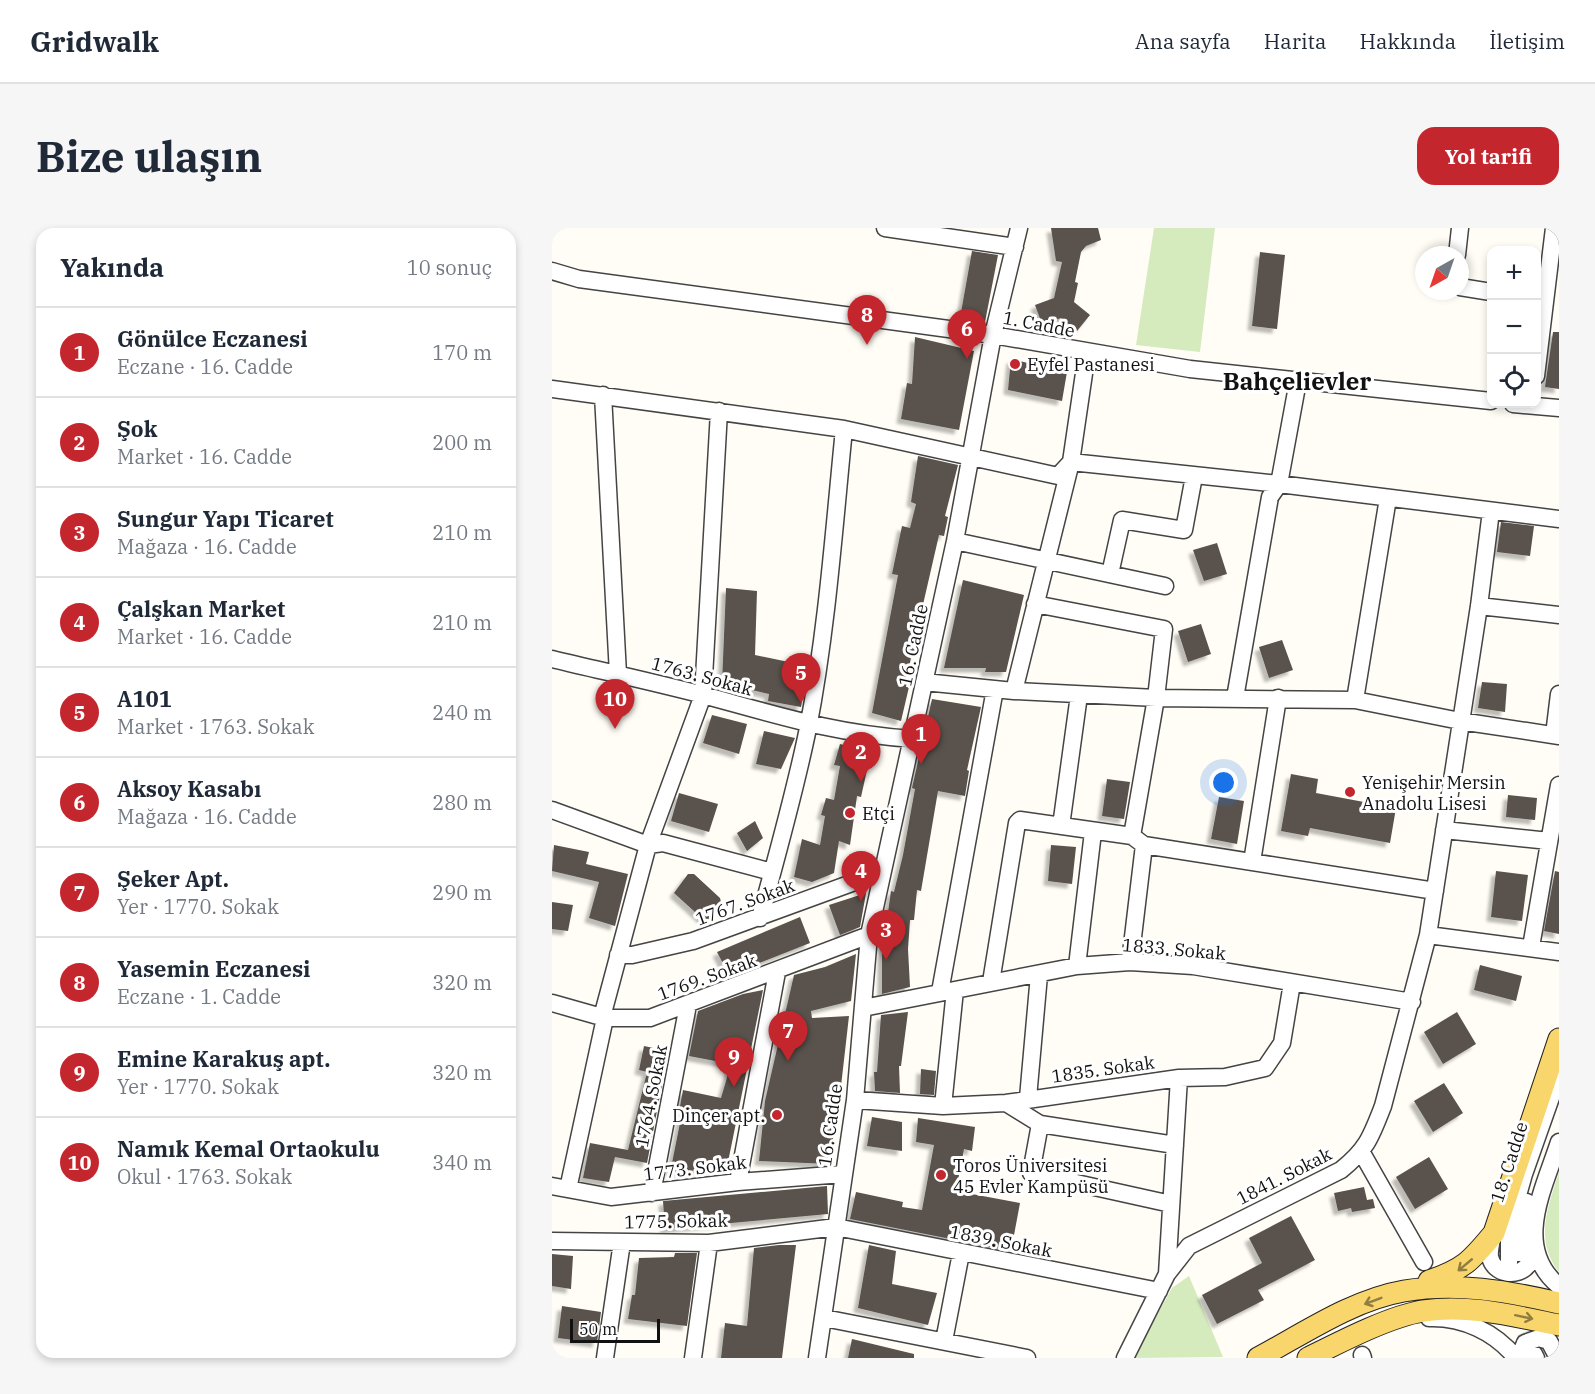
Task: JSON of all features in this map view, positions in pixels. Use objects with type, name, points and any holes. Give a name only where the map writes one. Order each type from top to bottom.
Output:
[{"type":"main road","points":[[1258,1358],[1338,1315],[1457,1272],[1475,1257],[1494,1233],[1559,1039]]},
{"type":"main road","points":[[1402,1291],[1469,1287],[1559,1303]]},
{"type":"main road","points":[[1308,1358],[1381,1325],[1421,1311],[1463,1309],[1517,1315],[1559,1325]]},
{"type":"street","points":[[885,228],[1015,248]]},
{"type":"street","name":"16. Cadde","points":[[817,1358],[855,1100],[869,935],[955,541],[993,335],[1019,228]]},
{"type":"street","points":[[1458,246],[1460,228]]},
{"type":"street","points":[[1539,354],[1554,228]]},
{"type":"street","name":"1. Cadde","points":[[552,271],[579,279],[993,335],[1190,369],[1487,401]]},
{"type":"street","name":"1. Cadde","points":[[552,280],[579,279]]},
{"type":"street","points":[[1469,288],[1487,291]]},
{"type":"street","points":[[1014,691],[1044,562],[1071,462],[1087,353]]},
{"type":"street","points":[[1235,698],[1270,497],[1280,484],[1298,381]]},
{"type":"street","points":[[552,389],[844,429],[1058,476],[1071,462]]},
{"type":"street","points":[[603,395],[618,674]]},
{"type":"street","points":[[1541,406],[1559,408]]},
{"type":"street","points":[[560,1188],[618,954],[648,845],[703,695],[719,411]]},
{"type":"street","points":[[760,918],[795,792],[808,725],[829,580],[844,429]]},
{"type":"street","points":[[1071,462],[1280,484],[1559,519]]},
{"type":"street","points":[[1110,574],[1122,520],[1184,530],[1194,476]]},
{"type":"street","points":[[1355,700],[1388,498]]},
{"type":"street","name":"1841. Sokak","points":[[1125,1358],[1167,1274],[1189,1246],[1341,1170],[1362,1153],[1383,1106],[1428,935],[1479,606],[1491,511]]},
{"type":"street","points":[[955,541],[1044,562],[1165,586]]},
{"type":"street","points":[[1035,604],[1164,629],[1138,841],[1130,962]]},
{"type":"street","points":[[1479,606],[1559,615]]},
{"type":"street","name":"1763. Sokak","points":[[552,659],[703,695],[808,725],[865,736],[913,739]]},
{"type":"street","points":[[924,682],[1079,695],[1355,700],[1460,721],[1556,735],[1559,694]]},
{"type":"street","points":[[943,1106],[948,991],[995,688]]},
{"type":"street","points":[[1061,826],[1079,695]]},
{"type":"street","points":[[1252,862],[1278,698]]},
{"type":"street","points":[[1531,947],[1559,785]]},
{"type":"street","points":[[552,810],[648,845],[663,843],[772,872]]},
{"type":"street","points":[[991,982],[1017,823],[1020,820],[1252,862],[1435,891]]},
{"type":"street","points":[[1444,830],[1550,841]]},
{"type":"street","points":[[1077,966],[1093,832]]},
{"type":"street","name":"1767. Sokak","points":[[618,954],[632,955],[693,941],[882,872]]},
{"type":"street","name":"1769. Sokak","points":[[552,1004],[603,1017],[650,1018],[777,972],[869,935]]},
{"type":"street","points":[[1428,935],[1559,952]]},
{"type":"street","name":"1833. Sokak","points":[[863,1008],[1077,966],[1130,962],[1194,966],[1412,1002]]},
{"type":"street","points":[[738,1182],[777,972]]},
{"type":"street","points":[[1028,1098],[1039,975]]},
{"type":"street","name":"1835. Sokak","points":[[855,1100],[943,1106],[1006,1103],[1028,1098],[1179,1078],[1225,1077],[1265,1068],[1282,1043],[1292,983]]},
{"type":"street","name":"1764. Sokak","points":[[652,1193],[688,1005]]},
{"type":"street","name":"18. Cadde","points":[[1559,1075],[1524,1174],[1509,1227],[1514,1262],[1526,1206],[1559,1104]]},
{"type":"street","points":[[1167,1274],[1179,1078]]},
{"type":"street","points":[[1006,1103],[1040,1124],[1175,1145]]},
{"type":"street","points":[[1040,1124],[1031,1173],[1172,1204]]},
{"type":"street","points":[[1494,1233],[1490,1256],[1495,1266],[1504,1272],[1515,1273],[1524,1269],[1530,1261],[1534,1247],[1534,1218],[1559,1142]]},
{"type":"street","points":[[1362,1153],[1424,1262]]},
{"type":"street","name":"1773. Sokak","points":[[560,1188],[611,1197],[738,1182],[843,1174]]},
{"type":"street","name":"1775. Sokak","points":[[552,1241],[709,1243],[836,1227]]},
{"type":"street","name":"1839. Sokak","points":[[836,1227],[1159,1291]]},
{"type":"street","points":[[605,1358],[622,1242]]},
{"type":"street","points":[[693,1358],[709,1243]]},
{"type":"street","points":[[1534,1247],[1545,1272],[1559,1286]]},
{"type":"street","points":[[944,1341],[961,1253]]},
{"type":"street","points":[[824,1318],[1027,1358]]},
{"type":"street","points":[[1381,1325],[1433,1318],[1457,1321],[1536,1357]]},
{"type":"green space","points":[[1154,228],[1215,228],[1200,352],[1136,345]]},
{"type":"green space","points":[[1559,1172],[1559,1272],[1551,1260],[1545,1236],[1548,1211]]},
{"type":"green space","points":[[1189,1276],[1223,1357],[1133,1358],[1172,1288]]},
{"type":"building","points":[[1051,228],[1098,228],[1101,240],[1086,246],[1081,252],[1074,302],[1090,315],[1077,331],[1061,318],[1042,324],[1035,305],[1054,298],[1062,262],[1056,261]]},
{"type":"building","points":[[972,251],[998,255],[985,322],[960,318]]},
{"type":"building","points":[[1260,252],[1285,255],[1277,329],[1252,326]]},
{"type":"building","points":[[1553,332],[1559,332],[1559,389],[1545,387]]},
{"type":"building","points":[[915,337],[974,351],[959,430],[901,419],[907,383],[912,384]]},
{"type":"building","points":[[1011,359],[1067,372],[1062,401],[1008,390]]},
{"type":"building","points":[[918,456],[958,465],[945,516],[948,517],[944,536],[939,535],[919,622],[924,623],[920,640],[917,639],[914,657],[911,657],[906,687],[909,687],[901,721],[872,713],[898,575],[892,574],[902,526],[910,528],[916,504],[911,502]]},
{"type":"building","points":[[1501,522],[1534,526],[1530,556],[1497,552]]},
{"type":"building","points":[[1217,543],[1227,574],[1204,581],[1193,550]]},
{"type":"building","points":[[963,580],[1024,595],[1006,672],[985,672],[986,668],[944,668]]},
{"type":"building","points":[[726,588],[757,591],[755,655],[808,666],[801,707],[768,701],[769,694],[722,683]]},
{"type":"building","points":[[1201,624],[1211,654],[1188,662],[1178,631]]},
{"type":"building","points":[[1282,640],[1293,670],[1269,678],[1259,647]]},
{"type":"building","points":[[1482,682],[1507,684],[1505,712],[1478,708]]},
{"type":"building","points":[[932,699],[981,707],[967,770],[969,771],[965,796],[938,791],[921,891],[917,890],[914,920],[910,920],[908,949],[910,987],[882,994],[882,955],[891,891],[894,892],[903,855],[915,789],[912,788]]},
{"type":"building","points":[[712,715],[747,724],[739,754],[703,743]]},
{"type":"building","points":[[764,731],[795,738],[781,769],[756,764]]},
{"type":"building","points":[[840,744],[871,752],[861,797],[857,796],[850,845],[839,841],[834,873],[812,882],[794,877],[802,839],[820,845],[825,816],[821,815],[826,798],[834,800],[840,766],[834,765]]},
{"type":"building","points":[[1291,774],[1318,779],[1316,793],[1396,808],[1390,843],[1310,828],[1308,836],[1281,831]]},
{"type":"building","points":[[1107,779],[1130,782],[1124,819],[1102,816]]},
{"type":"building","points":[[679,793],[718,804],[709,832],[671,821]]},
{"type":"building","points":[[1508,795],[1537,798],[1535,820],[1506,817]]},
{"type":"building","points":[[1219,797],[1244,801],[1237,844],[1211,839]]},
{"type":"building","points":[[755,821],[763,838],[747,851],[737,833]]},
{"type":"building","points":[[554,845],[589,852],[586,864],[628,874],[615,926],[589,918],[599,882],[552,871]]},
{"type":"building","points":[[1051,845],[1076,847],[1072,884],[1048,881]]},
{"type":"building","points":[[1496,871],[1528,875],[1522,921],[1491,917]]},
{"type":"building","points":[[1555,871],[1559,872],[1559,934],[1544,931]]},
{"type":"building","points":[[688,874],[694,874],[720,898],[722,906],[706,922],[674,893]]},
{"type":"building","points":[[866,893],[860,927],[840,935],[829,905]]},
{"type":"building","points":[[552,902],[573,905],[568,931],[552,929]]},
{"type":"building","points":[[800,917],[810,943],[729,975],[717,952]]},
{"type":"building","points":[[856,954],[851,1001],[811,1011],[812,1018],[849,1016],[840,1095],[832,1096],[831,1105],[837,1105],[831,1131],[834,1131],[830,1164],[759,1161],[765,1101],[794,975],[825,967]]},
{"type":"building","points":[[1480,965],[1522,976],[1516,1001],[1474,990]]},
{"type":"building","points":[[763,990],[727,1167],[670,1173],[681,1118],[678,1117],[683,1090],[721,1098],[731,1064],[689,1056],[698,1011],[743,994]]},
{"type":"building","points":[[908,1012],[901,1066],[899,1066],[900,1093],[875,1091],[874,1072],[877,1072],[881,1015]]},
{"type":"building","points":[[1457,1012],[1476,1044],[1443,1064],[1424,1032]]},
{"type":"building","points":[[644,1046],[668,1051],[647,1163],[615,1157],[609,1182],[583,1178],[590,1143],[628,1150],[647,1072],[639,1070]]},
{"type":"building","points":[[921,1069],[936,1071],[934,1095],[920,1094]]},
{"type":"building","points":[[1444,1083],[1463,1113],[1433,1132],[1414,1101]]},
{"type":"building","points":[[872,1117],[902,1122],[902,1151],[867,1146]]},
{"type":"building","points":[[918,1118],[975,1127],[972,1151],[964,1149],[956,1191],[1020,1203],[1011,1251],[850,1219],[856,1192],[903,1202],[902,1207],[922,1210],[934,1145],[916,1142]]},
{"type":"building","points":[[1429,1157],[1448,1189],[1415,1209],[1396,1177]]},
{"type":"building","points":[[827,1186],[828,1214],[665,1229],[663,1201]]},
{"type":"building","points":[[1364,1187],[1367,1200],[1373,1199],[1375,1208],[1352,1212],[1351,1208],[1338,1211],[1334,1193]]},
{"type":"building","points":[[1291,1216],[1315,1260],[1258,1290],[1264,1300],[1217,1324],[1202,1295],[1262,1263],[1249,1238]]},
{"type":"building","points":[[796,1245],[782,1358],[721,1358],[725,1323],[747,1326],[754,1248]]},
{"type":"building","points":[[869,1245],[896,1251],[892,1284],[937,1293],[928,1325],[858,1308]]},
{"type":"building","points":[[675,1253],[697,1253],[687,1326],[628,1319],[632,1295],[635,1295],[639,1258],[674,1257]]},
{"type":"building","points":[[552,1254],[573,1256],[571,1289],[552,1286]]},
{"type":"building","points":[[562,1306],[601,1312],[597,1343],[558,1338]]},
{"type":"building","points":[[852,1339],[914,1354],[914,1358],[848,1358]]},
{"type":"tunnel","points":[[1509,1263],[1511,1302],[1534,1353]]},
{"type":"place","name":"Yasemin Eczanesi","points":[[867,345]]},
{"type":"place","name":"Aksoy Kasabı","points":[[967,359]]},
{"type":"place","name":"Eyfel Pastanesi","points":[[1015,364]]},
{"type":"place","name":"A101","points":[[801,703]]},
{"type":"place","name":"Namık Kemal Ortaokulu","points":[[615,729]]},
{"type":"place","name":"Gönülce Eczanesi","points":[[921,764]]},
{"type":"place","name":"Şok","points":[[861,782]]},
{"type":"place","name":"Yenişehir Mersin Anadolu Lisesi","points":[[1350,792]]},
{"type":"place","name":"Etçi","points":[[850,813]]},
{"type":"place","name":"Çalşkan Market","points":[[861,901]]},
{"type":"place","name":"Sungur Yapı Ticaret","points":[[886,960]]},
{"type":"place","name":"Şeker Apt.","points":[[788,1061]]},
{"type":"place","name":"Emine Karakuş apt.","points":[[734,1087]]},
{"type":"place","name":"Dinçer apt.","points":[[777,1115]]},
{"type":"place","name":"Toros Üniversitesi 45 Evler Kampüsü","points":[[941,1175]]},
{"type":"district","name":"Bahçelievler","points":[[1297,381]]}]
